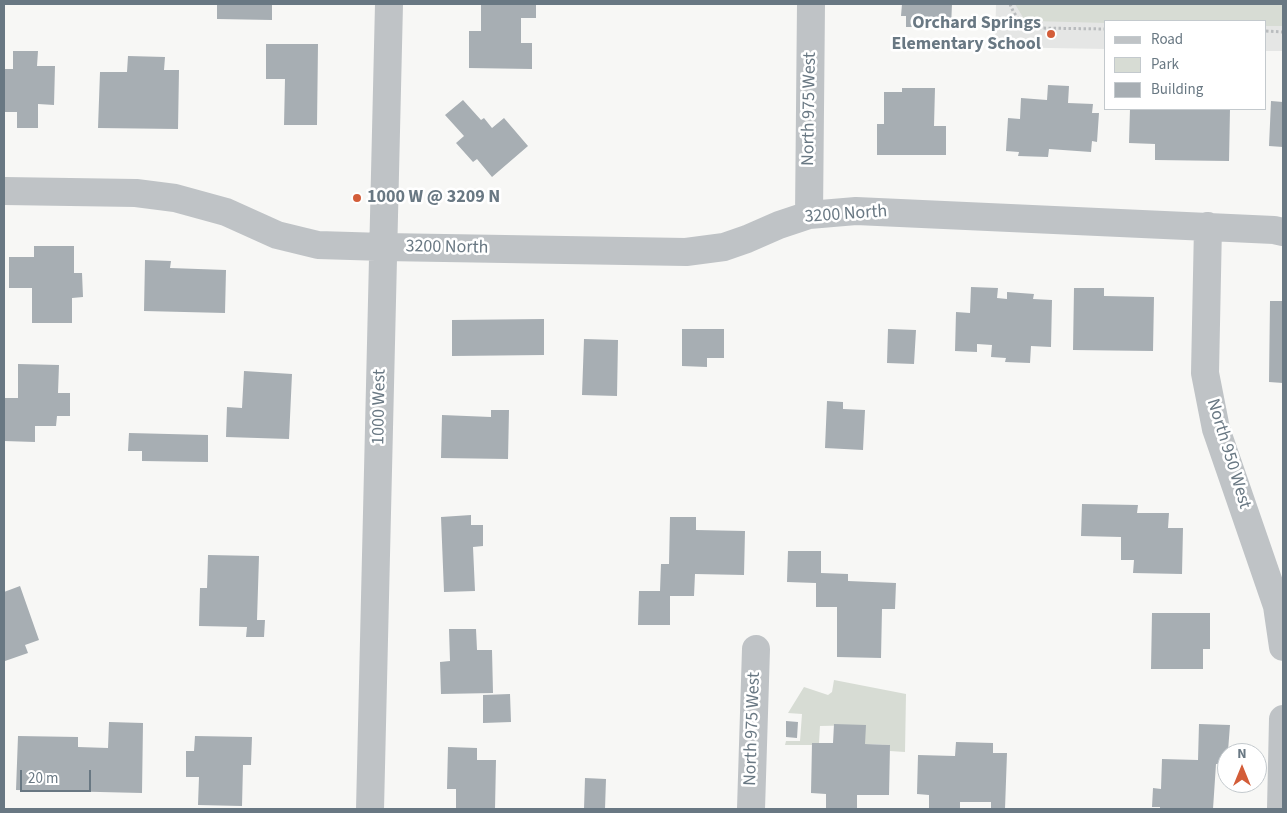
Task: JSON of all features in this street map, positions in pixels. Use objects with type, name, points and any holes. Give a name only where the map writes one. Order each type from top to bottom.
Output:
[{"type":"street","name":"1000 West","points":[[370,809],[389,4]]},
{"type":"street","name":"North 975 West","points":[[809,215],[811,4]]},
{"type":"street","name":"3200 North","points":[[4,191],[136,193],[175,198],[226,212],[277,235],[318,245],[686,252],[724,247],[747,240],[779,224],[809,215],[856,211],[1208,226],[1283,232]]},
{"type":"street","name":"North 950 West","points":[[1208,226],[1205,373],[1216,429],[1277,606],[1283,647]]},
{"type":"street","name":"North 975 West","points":[[750,809],[756,649]]},
{"type":"street","points":[[1281,809],[1283,719]]},
{"type":"path","points":[[1010,4],[1012,11],[1019,20],[1028,26],[1037,28],[1104,29]]},
{"type":"path","points":[[1267,31],[1283,32]]},
{"type":"shaded area","name":"Orchard Springs Elementary School","points":[[996,4],[1283,4],[1283,51],[1267,51],[1267,20],[1104,20],[1104,49],[995,47]]},
{"type":"green space","points":[[1015,4],[1283,4],[1283,26],[1267,26],[1267,20],[1104,20],[1104,23],[1032,21],[1024,19]]},
{"type":"green space","points":[[834,680],[906,694],[905,752],[890,751],[890,745],[865,744],[865,725],[820,726],[819,743],[812,743],[812,745],[785,745],[786,741],[800,741],[802,714],[788,713],[804,687],[828,695],[832,692]]},
{"type":"building","points":[[217,4],[272,4],[272,20],[217,19]]},
{"type":"building","points":[[481,4],[536,4],[536,18],[521,18],[521,43],[532,43],[532,69],[469,68],[469,31],[481,31]]},
{"type":"building","points":[[902,4],[952,4],[951,27],[906,27],[906,16],[901,16]]},
{"type":"building","points":[[266,44],[318,44],[317,125],[284,125],[285,79],[266,79]]},
{"type":"building","points":[[13,51],[38,51],[37,66],[55,66],[54,105],[38,104],[38,128],[17,128],[17,112],[4,112],[4,69],[13,69]]},
{"type":"building","points":[[128,56],[165,57],[164,70],[179,70],[178,129],[98,128],[100,72],[127,72]]},
{"type":"building","points":[[1048,85],[1069,86],[1068,103],[1093,104],[1092,113],[1099,113],[1097,142],[1092,141],[1091,152],[1049,149],[1048,157],[1018,156],[1019,152],[1006,151],[1008,118],[1020,119],[1021,98],[1047,100]]},
{"type":"building","points":[[902,88],[935,88],[934,126],[946,126],[946,155],[877,155],[877,124],[884,124],[884,92],[902,92]]},
{"type":"building","points":[[463,100],[481,120],[484,118],[492,128],[504,118],[528,146],[492,177],[477,159],[473,162],[456,143],[464,136],[445,115]]},
{"type":"building","points":[[1271,101],[1283,102],[1283,147],[1269,146]]},
{"type":"building","points":[[1130,110],[1230,110],[1229,161],[1155,160],[1155,144],[1129,143]]},
{"type":"building","points":[[34,246],[74,246],[74,273],[82,273],[83,297],[72,298],[72,323],[32,323],[32,288],[9,288],[9,257],[34,257]]},
{"type":"building","points":[[145,260],[171,261],[170,268],[226,270],[225,313],[144,311]]},
{"type":"building","points":[[971,287],[998,288],[997,298],[1007,299],[1007,292],[1034,294],[1033,299],[1052,300],[1051,347],[1031,346],[1030,363],[1005,362],[1006,358],[991,357],[992,345],[977,344],[977,352],[955,351],[956,312],[970,313]]},
{"type":"building","points":[[1074,288],[1104,288],[1104,296],[1154,297],[1153,351],[1073,350]]},
{"type":"building","points":[[1270,301],[1283,301],[1283,383],[1269,382]]},
{"type":"building","points":[[544,319],[544,355],[452,356],[452,320]]},
{"type":"building","points":[[682,329],[724,329],[724,358],[707,358],[707,367],[682,366]]},
{"type":"building","points":[[888,329],[916,330],[914,364],[887,363]]},
{"type":"building","points":[[584,339],[618,340],[617,396],[582,395]]},
{"type":"building","points":[[18,364],[59,365],[58,393],[70,393],[70,416],[57,416],[56,426],[35,426],[35,442],[4,441],[4,398],[18,398]]},
{"type":"building","points":[[244,371],[292,374],[289,439],[226,437],[227,407],[242,408]]},
{"type":"building","points":[[827,401],[843,402],[843,409],[865,410],[863,450],[825,448]]},
{"type":"building","points":[[491,410],[509,410],[508,459],[441,458],[442,415],[491,417]]},
{"type":"building","points":[[129,433],[208,435],[208,462],[142,461],[142,451],[128,451]]},
{"type":"building","points":[[1082,504],[1138,505],[1137,513],[1169,513],[1168,528],[1183,528],[1182,574],[1133,573],[1134,560],[1121,560],[1121,537],[1081,536]]},
{"type":"building","points":[[471,515],[471,525],[483,525],[483,546],[473,547],[475,591],[444,592],[441,517]]},
{"type":"building","points":[[670,517],[696,517],[696,530],[745,531],[744,575],[695,574],[694,596],[670,596],[670,625],[638,625],[639,591],[660,591],[661,564],[669,564]]},
{"type":"building","points":[[788,551],[821,551],[821,573],[848,574],[848,581],[896,583],[895,609],[882,609],[881,658],[837,657],[837,607],[816,607],[816,583],[787,582]]},
{"type":"building","points":[[208,555],[259,556],[257,620],[265,620],[264,637],[246,637],[247,627],[199,626],[200,588],[207,588]]},
{"type":"building","points":[[20,586],[39,640],[25,645],[28,653],[5,661],[4,592]]},
{"type":"building","points":[[1152,613],[1210,613],[1210,649],[1203,649],[1203,669],[1151,669]]},
{"type":"building","points":[[449,629],[476,629],[477,650],[492,650],[493,693],[441,694],[440,662],[450,661]]},
{"type":"building","points":[[510,694],[511,722],[483,723],[483,695]]},
{"type":"building","points":[[786,721],[798,722],[797,738],[786,737]]},
{"type":"building","points":[[109,722],[143,723],[142,793],[16,790],[18,736],[78,737],[78,747],[108,748]]},
{"type":"building","points":[[834,724],[866,725],[865,744],[890,745],[889,795],[857,795],[857,809],[826,809],[826,794],[811,793],[812,743],[833,743]]},
{"type":"building","points":[[1199,724],[1230,725],[1229,743],[1217,743],[1213,809],[1160,809],[1160,807],[1152,807],[1153,788],[1161,789],[1162,759],[1198,760]]},
{"type":"building","points":[[195,736],[252,737],[251,765],[243,765],[242,806],[198,805],[199,777],[186,777],[186,751],[194,751]]},
{"type":"building","points":[[956,742],[993,743],[993,753],[1007,753],[1005,809],[991,809],[991,802],[960,802],[960,809],[929,809],[929,795],[917,794],[918,755],[955,756]]},
{"type":"building","points":[[448,747],[477,748],[477,760],[496,760],[495,809],[456,809],[456,789],[447,789]]},
{"type":"building","points":[[585,778],[606,779],[605,809],[584,809]]},
{"type":"place","name":"Orchard Springs Elementary School","points":[[1051,34]]},
{"type":"place","name":"1000 W @ 3209 N","points":[[357,198]]}]
